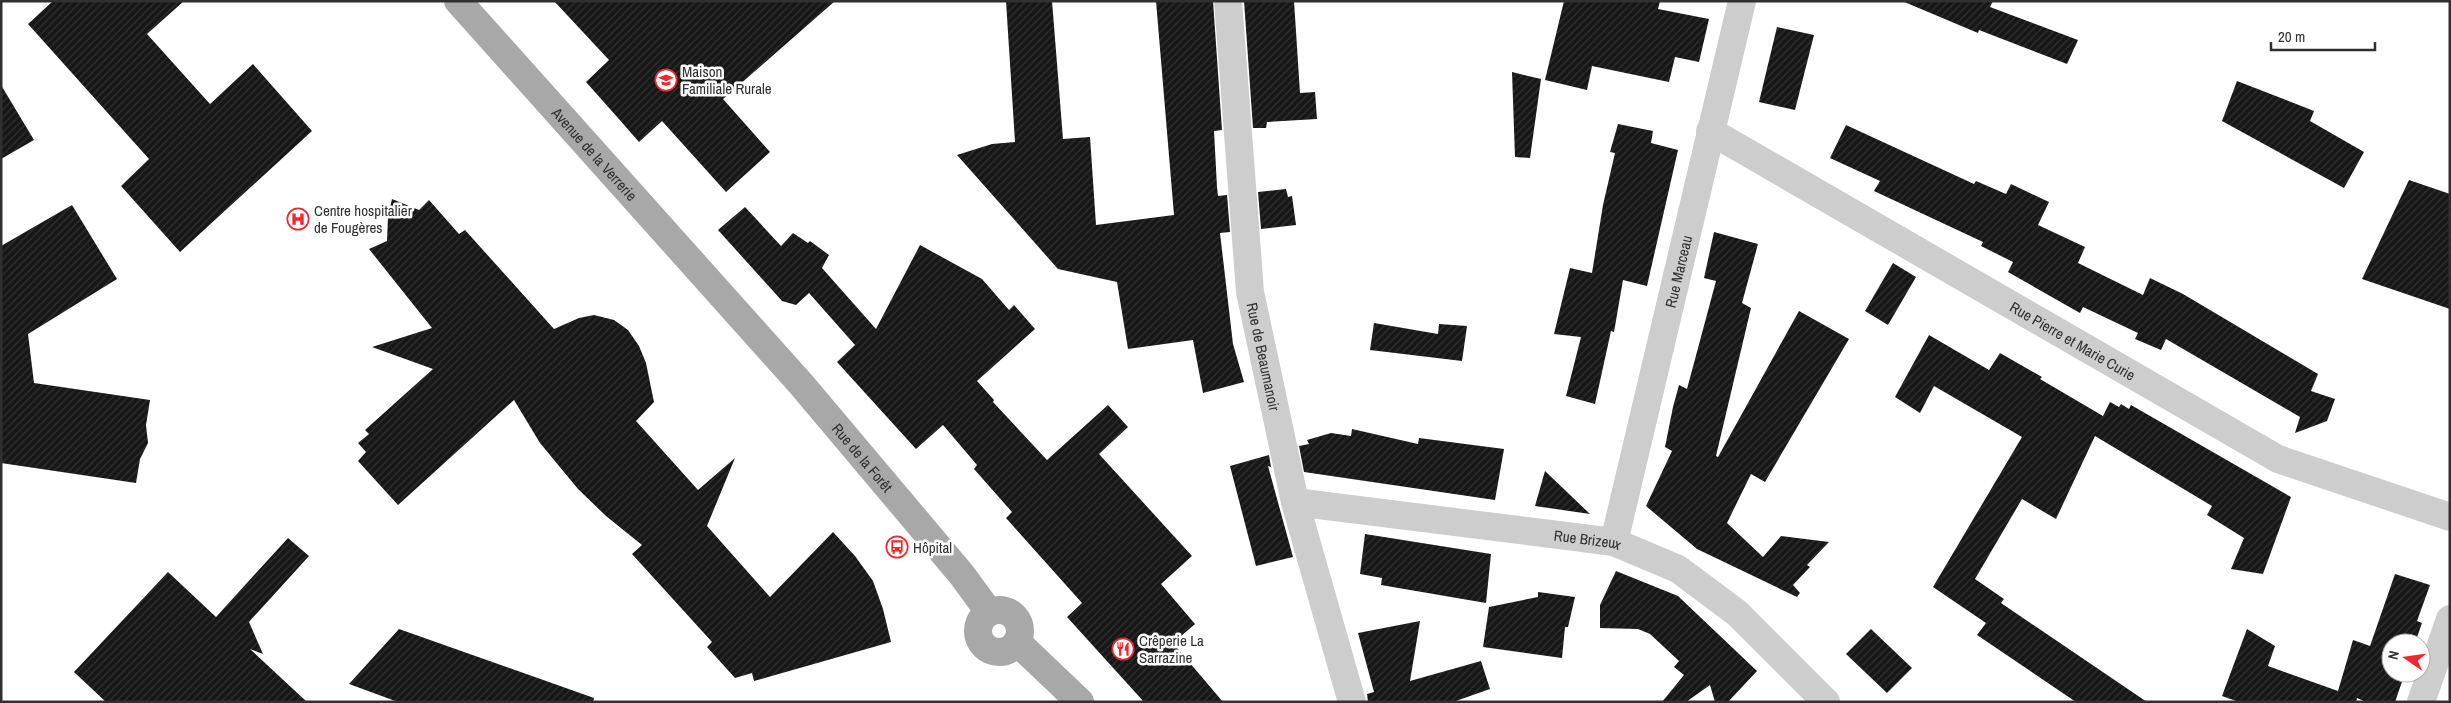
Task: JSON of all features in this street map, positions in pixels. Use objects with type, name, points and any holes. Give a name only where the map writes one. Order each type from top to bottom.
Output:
[{"type":"main road","name":"Avenue de la Verrerie","points":[[458,1],[732,307]]},
{"type":"main road","name":"Rue de la Forêt","points":[[732,307],[801,384],[962,575],[989,612],[998,609],[1007,611],[1014,616],[1021,633],[1017,642],[1080,702]]},
{"type":"street","name":"Rue de Beaumanoir","points":[[1228,1],[1250,292],[1295,502],[1352,702]]},
{"type":"street","name":"Rue Marceau","points":[[1614,542],[1742,1]]},
{"type":"street","name":"Rue Pierre et Marie Curie","points":[[1710,131],[2278,458],[2450,517]]},
{"type":"street","name":"Rue Brizeux","points":[[1295,502],[1614,542],[1678,569],[1737,613],[1826,702]]},
{"type":"street","points":[[2421,702],[2450,619]]},
{"type":"building","points":[[53,1],[184,1],[147,34],[210,104],[253,64],[312,131],[180,252],[121,186],[149,159],[28,24]]},
{"type":"building","name":"Maison Familiale Rurale","points":[[554,1],[835,1],[723,99],[770,152],[726,192],[662,121],[639,142],[586,82],[609,60]]},
{"type":"building","points":[[1006,1],[1052,1],[1063,139],[1090,137],[1096,225],[1174,215],[1156,1],[1213,1],[1222,130],[1214,131],[1217,187],[1218,196],[1227,195],[1230,232],[1220,233],[1233,344],[1244,382],[1203,393],[1193,340],[1128,349],[1117,282],[1058,269],[957,155],[992,144],[1015,142]]},
{"type":"building","points":[[1244,1],[1294,1],[1300,93],[1315,92],[1317,119],[1267,122],[1266,128],[1253,128]]},
{"type":"building","points":[[1564,1],[1660,1],[1658,9],[1709,19],[1699,62],[1675,57],[1669,82],[1592,66],[1587,90],[1545,80]]},
{"type":"building","points":[[1902,1],[1993,1],[1990,7],[2078,40],[2067,64],[1979,30],[1978,33]]},
{"type":"building","points":[[1777,27],[1814,35],[1795,110],[1759,102]]},
{"type":"building","points":[[1512,72],[1541,79],[1530,158],[1515,157]]},
{"type":"building","points":[[2237,81],[2314,111],[2310,121],[2364,152],[2344,188],[2222,121]]},
{"type":"building","points":[[1,85],[34,140],[1,159]]},
{"type":"building","points":[[1618,124],[1653,131],[1651,143],[1678,150],[1647,286],[1623,280],[1614,332],[1611,331],[1595,404],[1566,396],[1581,337],[1554,334],[1570,268],[1592,273],[1603,205],[1615,153],[1610,152]]},
{"type":"building","points":[[1846,125],[1974,184],[1976,181],[2006,194],[2011,184],[2049,202],[2038,225],[2085,247],[2078,263],[2143,295],[2150,278],[2183,294],[2318,374],[2311,391],[2335,399],[2327,421],[2295,433],[2300,417],[2166,339],[2161,350],[2135,339],[2138,333],[2083,307],[2080,313],[2008,272],[2013,262],[1981,246],[1983,242],[1874,191],[1880,181],[1830,158]]},
{"type":"building","points":[[2409,180],[2450,194],[2450,309],[2362,279]]},
{"type":"building","points":[[1286,189],[1288,197],[1292,196],[1296,225],[1261,229],[1258,192]]},
{"type":"building","points":[[392,199],[419,210],[429,200],[459,234],[465,230],[554,329],[579,318],[594,315],[614,320],[628,330],[639,346],[646,363],[654,402],[636,421],[698,490],[735,458],[707,526],[770,597],[833,532],[855,556],[873,581],[883,609],[891,642],[754,681],[752,673],[735,678],[707,647],[712,642],[632,554],[642,545],[606,516],[578,489],[540,443],[514,400],[398,505],[358,461],[366,452],[358,443],[369,434],[365,430],[433,369],[372,347],[432,328],[369,249],[387,241],[388,217]]},
{"type":"building","points":[[72,205],[117,279],[28,334],[34,383],[150,400],[146,425],[148,443],[140,459],[136,483],[1,463],[1,246]]},
{"type":"building","points":[[745,207],[781,246],[793,233],[808,243],[810,241],[829,255],[822,268],[876,329],[920,245],[982,279],[1009,310],[1014,305],[1035,329],[977,381],[994,400],[993,402],[1047,460],[1108,405],[1128,427],[1099,454],[1192,556],[1161,584],[1195,624],[1173,643],[1223,702],[1144,702],[1067,617],[1082,603],[1006,518],[1012,512],[974,469],[977,465],[943,425],[916,449],[837,362],[855,345],[809,293],[796,305],[782,301],[718,230]]},
{"type":"building","points":[[1714,232],[1758,244],[1742,303],[1751,308],[1716,456],[1718,457],[1799,311],[1849,339],[1765,482],[1751,474],[1727,523],[1763,557],[1781,536],[1829,542],[1807,565],[1810,567],[1793,585],[1800,593],[1797,597],[1697,549],[1646,506],[1672,451],[1665,447],[1673,407],[1679,385],[1687,389],[1716,281],[1704,278]]},
{"type":"building","points":[[1893,263],[1916,277],[1888,325],[1865,311]]},
{"type":"building","points":[[1374,323],[1438,334],[1439,324],[1467,326],[1462,361],[1370,350]]},
{"type":"building","points":[[1929,335],[1989,370],[2000,353],[2103,416],[2110,402],[2119,407],[2121,404],[2129,409],[2131,405],[2291,497],[2263,574],[2231,569],[2244,538],[2207,515],[2212,506],[2095,436],[2056,519],[2022,499],[1975,579],[2004,599],[2001,603],[2147,702],[2076,702],[1977,635],[1986,623],[1933,587],[2022,437],[1934,386],[1920,413],[1895,397]]},
{"type":"building","points":[[1352,429],[1418,444],[1419,438],[1504,449],[1495,500],[1304,472],[1299,446],[1309,444],[1307,440],[1331,433],[1351,436]]},
{"type":"building","points":[[1269,455],[1271,467],[1268,466],[1293,557],[1256,566],[1230,466]]},
{"type":"building","points":[[1545,471],[1590,514],[1535,506]]},
{"type":"building","points":[[1365,534],[1491,554],[1486,603],[1381,585],[1382,578],[1360,574]]},
{"type":"building","points":[[288,538],[309,556],[249,622],[263,654],[250,649],[307,702],[106,702],[74,672],[168,572],[216,617]]},
{"type":"building","points":[[1616,571],[1678,596],[1757,671],[1728,702],[1715,702],[1710,685],[1686,702],[1662,702],[1684,675],[1674,667],[1679,661],[1650,634],[1638,629],[1600,628],[1600,605]]},
{"type":"building","points":[[2395,574],[2430,585],[2417,621],[2422,623],[2418,633],[2381,633],[2381,683],[2402,683],[2395,702],[2366,702],[2357,698],[2356,702],[2239,702],[2222,696],[2247,629],[2275,646],[2268,666],[2338,691],[2353,640],[2370,646]]},
{"type":"building","points":[[1538,592],[1575,597],[1568,627],[1565,627],[1562,658],[1483,647],[1489,607],[1538,597]]},
{"type":"building","points":[[1420,621],[1410,681],[1481,661],[1490,689],[1453,702],[1368,702],[1367,694],[1374,692],[1358,633]]},
{"type":"building","points":[[399,629],[594,698],[593,702],[398,702],[349,684]]},
{"type":"building","points":[[1871,629],[1912,668],[1887,693],[1846,654]]},
{"type":"place","name":"Maison Familiale Rurale","points":[[666,80]]},
{"type":"place","name":"Centre hospitalier de Fougères","points":[[298,219]]},
{"type":"place","name":"Hôpital","points":[[897,547]]},
{"type":"place","name":"Crêperie La Sarrazine","points":[[1123,649]]}]
